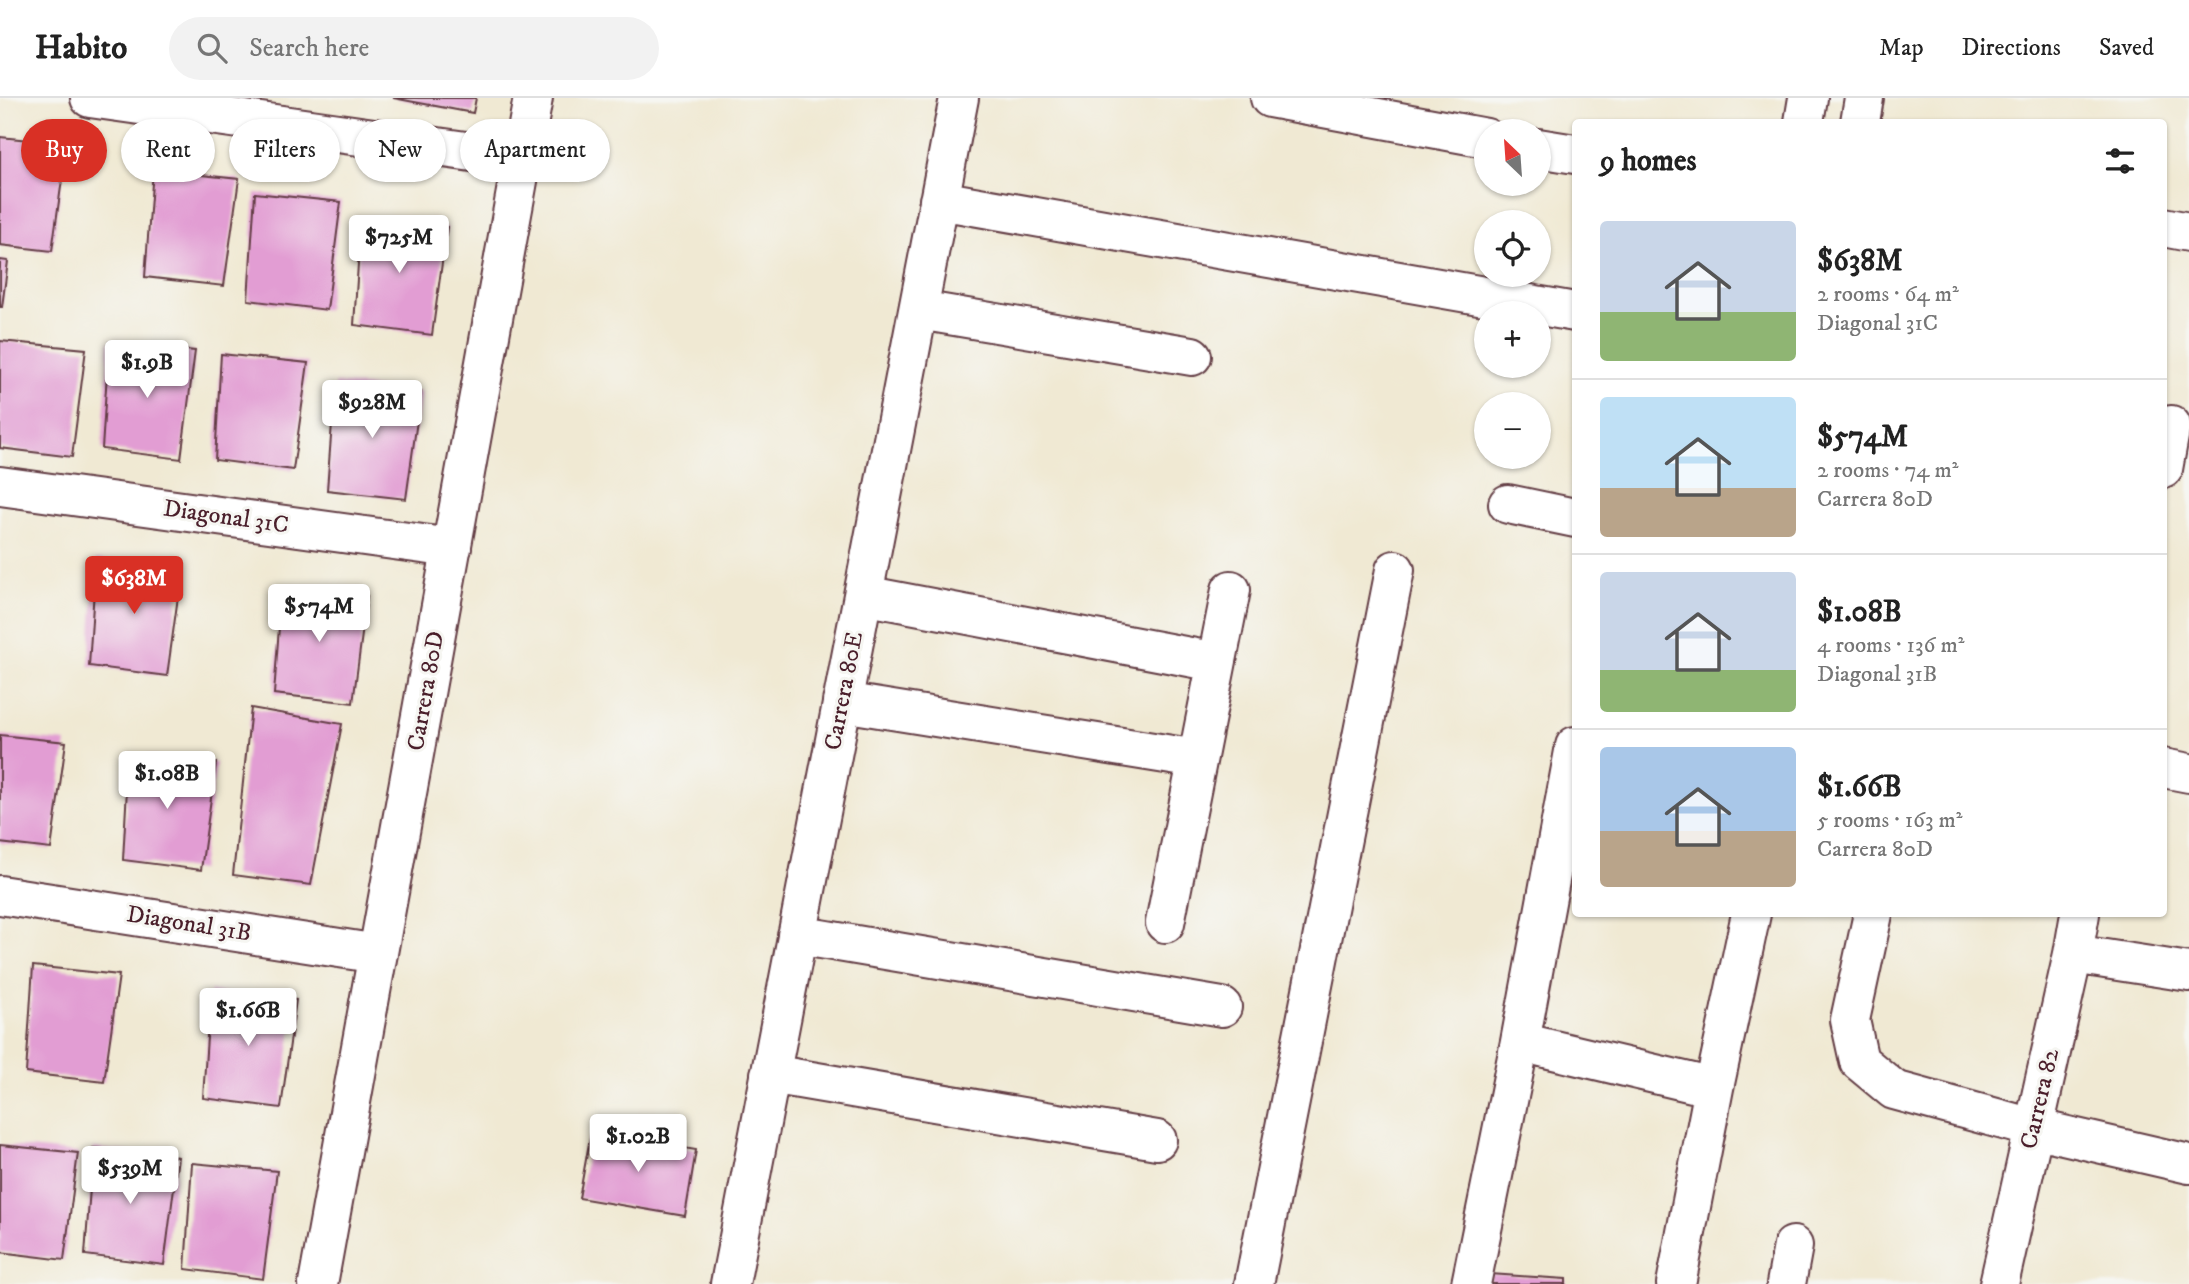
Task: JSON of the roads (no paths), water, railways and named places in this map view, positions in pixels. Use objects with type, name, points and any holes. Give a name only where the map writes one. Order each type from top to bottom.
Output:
[{"type":"street","points":[[90,98],[460,150]]},
{"type":"street","name":"Carrera 80D","points":[[530,119],[534,98]]},
{"type":"street","name":"Carrera 80E","points":[[730,1284],[959,98]]},
{"type":"street","points":[[1270,98],[1474,136]]},
{"type":"street","points":[[1804,119],[1808,98]]},
{"type":"street","points":[[1860,119],[1864,98]]},
{"type":"street","points":[[1551,150],[1572,154]]},
{"type":"street","name":"Carrera 80D","points":[[318,1284],[518,182]]},
{"type":"street","points":[[939,200],[1572,311]]},
{"type":"street","points":[[2167,228],[2189,232]]},
{"type":"street","points":[[919,310],[1192,356]]},
{"type":"street","points":[[2167,453],[2174,425]]},
{"type":"street","name":"Diagonal 31C","points":[[0,486],[452,548]]},
{"type":"street","points":[[1508,504],[1572,516]]},
{"type":"street","points":[[1255,1284],[1395,570]]},
{"type":"street","points":[[1165,923],[1231,590]]},
{"type":"street","points":[[863,595],[1216,662]]},
{"type":"street","points":[[842,702],[1197,759]]},
{"type":"street","points":[[1471,1284],[1520,1042],[1572,762]]},
{"type":"street","points":[[2167,769],[2189,773]]},
{"type":"street","name":"Diagonal 31B","points":[[0,895],[378,954]]},
{"type":"street","points":[[1676,1284],[1750,917]]},
{"type":"street","points":[[1872,917],[1850,1020],[1859,1061],[1894,1090],[2033,1128],[2189,1164]]},
{"type":"street","name":"Carrera 82","points":[[1999,1284],[2079,917]]},
{"type":"street","points":[[797,935],[1222,1007]]},
{"type":"street","points":[[2073,954],[2189,972]]},
{"type":"street","points":[[1520,1042],[1714,1088]]},
{"type":"street","points":[[770,1074],[1157,1140]]},
{"type":"street","points":[[1786,1284],[1793,1246]]}]
